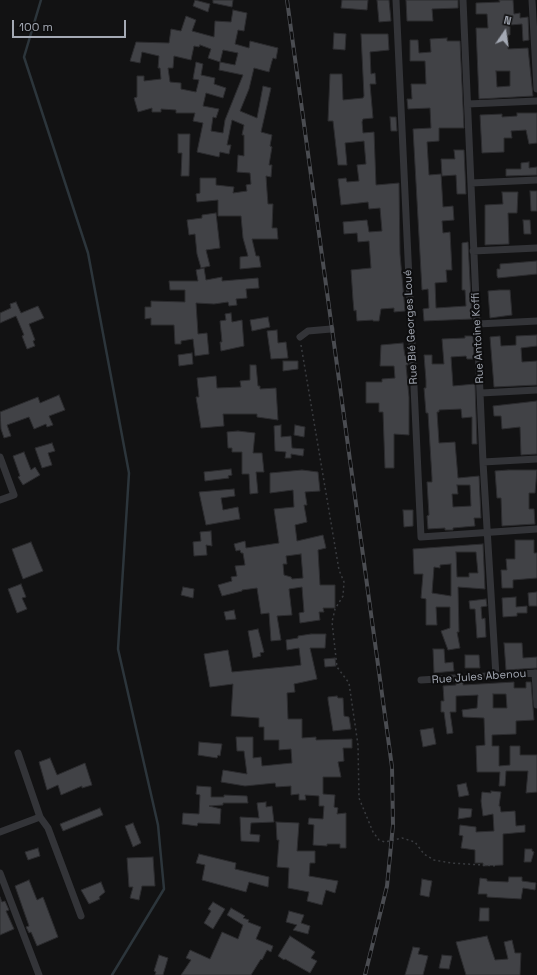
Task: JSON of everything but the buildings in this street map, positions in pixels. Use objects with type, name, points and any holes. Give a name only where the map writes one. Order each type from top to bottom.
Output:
[{"type":"street","name":"Rue Blé Georges Loué","points":[[396,0],[421,537],[537,529]]},
{"type":"street","name":"Rue Antoine Koffi","points":[[463,0],[483,462],[496,676]]},
{"type":"street","points":[[532,0],[537,89]]},
{"type":"street","points":[[468,104],[537,101]]},
{"type":"street","points":[[471,183],[537,180]]},
{"type":"street","points":[[473,251],[537,248]]},
{"type":"street","points":[[478,324],[537,320]]},
{"type":"street","points":[[300,337],[308,331],[331,329]]},
{"type":"street","points":[[481,393],[537,390]]},
{"type":"street","points":[[0,457],[14,495],[0,500]]},
{"type":"street","points":[[483,462],[537,459]]},
{"type":"street","points":[[536,673],[537,705]]},
{"type":"street","name":"Rue Jules Abenou","points":[[421,680],[536,673]]},
{"type":"street","points":[[18,754],[40,817],[48,828],[81,916]]},
{"type":"street","points":[[0,832],[40,817]]},
{"type":"street","points":[[0,873],[39,975]]},
{"type":"path","points":[[300,337],[339,570],[344,582],[343,596],[335,609],[332,622],[338,667],[349,683],[358,745],[359,798],[373,832],[379,840],[385,842],[402,838],[415,842],[424,854],[434,860],[451,863],[498,866]]},
{"type":"waterway","points":[[41,0],[24,57],[88,253],[129,473],[118,649],[158,825],[164,889],[112,975]]},
{"type":"railway","points":[[287,0],[392,767],[393,825],[387,886],[365,975]]}]
